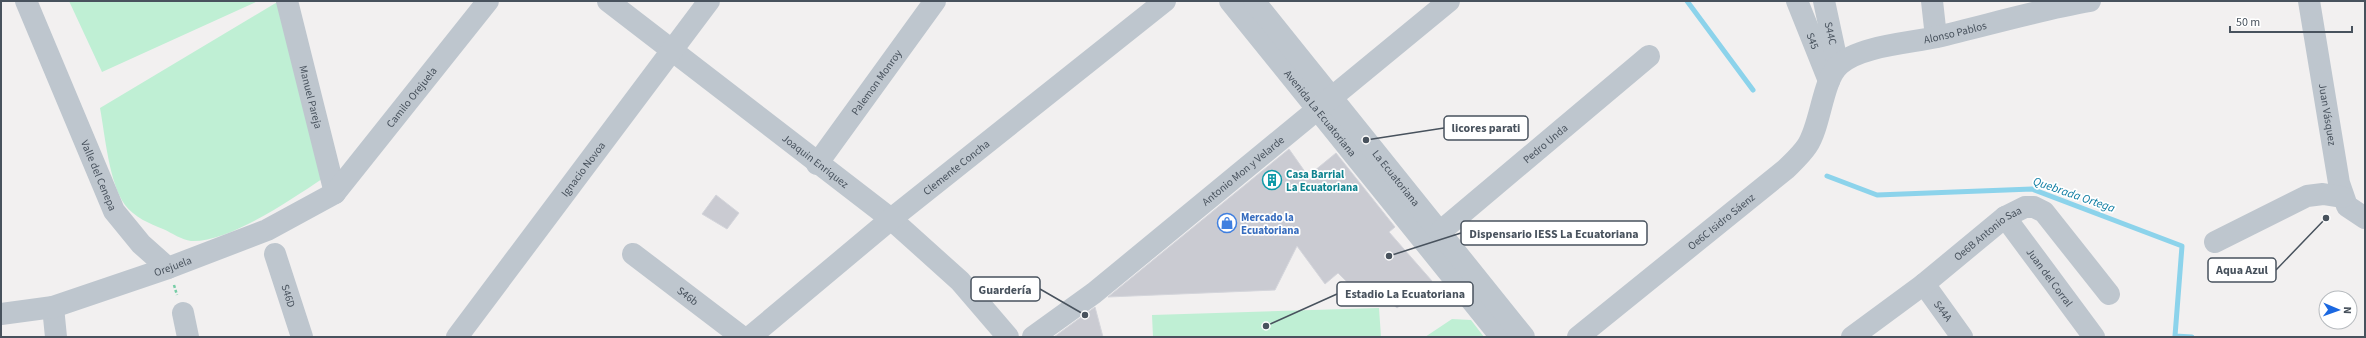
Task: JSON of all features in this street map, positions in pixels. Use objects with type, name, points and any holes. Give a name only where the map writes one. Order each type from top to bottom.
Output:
[{"type":"street","name":"Valle del Cenepa","points":[[26,1],[114,211],[141,244],[168,268]]},
{"type":"street","name":"Manuel Pareja","points":[[287,1],[335,193]]},
{"type":"street","name":"Camilo Orejuela","points":[[335,193],[488,1]]},
{"type":"street","name":"Joaquin Enriquez","points":[[608,1],[817,164],[891,219],[960,281],[1008,337]]},
{"type":"street","name":"Ignacio Novoa","points":[[457,337],[709,1]]},
{"type":"street","name":"Palemon Monroy","points":[[817,164],[935,1]]},
{"type":"street","name":"Clemente Concha","points":[[750,337],[891,219],[1165,1]]},
{"type":"street","name":"Avenida La Ecuatoriana","points":[[1230,1],[1324,103],[1501,337]]},
{"type":"street","name":"La Ecuatoriana","points":[[1254,1],[1324,103],[1441,231],[1524,337]]},
{"type":"street","name":"Antonio Mon y Velarde","points":[[1033,337],[1094,292],[1449,1]]},
{"type":"street","name":"S45","points":[[1797,1],[1834,73]]},
{"type":"street","name":"S44C","points":[[1824,1],[1834,73]]},
{"type":"street","points":[[1932,1],[1936,37]]},
{"type":"street","name":"Alonso Pablos","points":[[1834,73],[1856,55],[2052,8],[2090,1]]},
{"type":"street","name":"Juan Vásquez","points":[[2309,1],[2342,196]]},
{"type":"street","name":"Pedro Unda","points":[[1441,231],[1649,56]]},
{"type":"street","name":"Oe6C Isidro Sáenz","points":[[1578,337],[1786,169],[1807,146],[1834,73]]},
{"type":"street","name":"Orejuela","points":[[1,314],[52,307],[168,268],[267,230],[335,193]]},
{"type":"street","points":[[2215,242],[2306,196],[2322,194],[2342,196],[2348,206],[2365,218]]},
{"type":"street","name":"Oe6B Antonio Saa","points":[[1852,337],[1924,284],[2005,217],[2025,207],[2034,207],[2044,212],[2109,294]]},
{"type":"street","name":"Juan del Corral","points":[[2005,217],[2094,337]]},
{"type":"street","name":"S46D","points":[[275,254],[302,337]]},
{"type":"street","name":"S46b","points":[[633,254],[742,337]]},
{"type":"street","name":"S44A","points":[[1924,284],[1962,337]]},
{"type":"street","points":[[52,307],[56,337]]},
{"type":"street","points":[[183,313],[188,337]]},
{"type":"path","points":[[168,268],[183,313]]},
{"type":"green space","points":[[69,1],[258,1],[102,72]]},
{"type":"green space","points":[[279,1],[322,179],[277,208],[241,228],[206,240],[191,241],[184,239],[138,217],[125,205],[115,184],[108,158],[100,108]]},
{"type":"green space","points":[[1379,308],[1381,337],[1153,337],[1152,315]]},
{"type":"green space","points":[[1452,319],[1471,320],[1484,337],[1425,337]]},
{"type":"building","points":[[1289,149],[1308,176],[1336,153],[1395,227],[1389,232],[1432,281],[1397,308],[1387,299],[1361,296],[1338,273],[1325,284],[1297,246],[1275,290],[1108,297]]},
{"type":"building","points":[[716,195],[739,213],[727,229],[702,214]]},
{"type":"building","points":[[1095,307],[1103,337],[1054,337]]},
{"type":"waterway","name":"Quebrada Ortega","points":[[1687,1],[1753,90]]},
{"type":"waterway","name":"Quebrada Ortega","points":[[1827,176],[1877,195],[2032,189],[2182,246],[2175,336],[2192,337]]},
{"type":"place","name":"licores parati","points":[[1366,140]]},
{"type":"place","name":"Casa Barrial La Ecuatoriana","points":[[1272,180]]},
{"type":"place","name":"Aqua Azul","points":[[2326,218]]},
{"type":"place","name":"Mercado la Ecuatoriana","points":[[1227,223]]},
{"type":"place","name":"Dispensario IESS La Ecuatoriana","points":[[1389,256]]},
{"type":"place","name":"Guardería","points":[[1085,315]]},
{"type":"place","name":"Estadio La Ecuatoriana","points":[[1266,326]]}]
